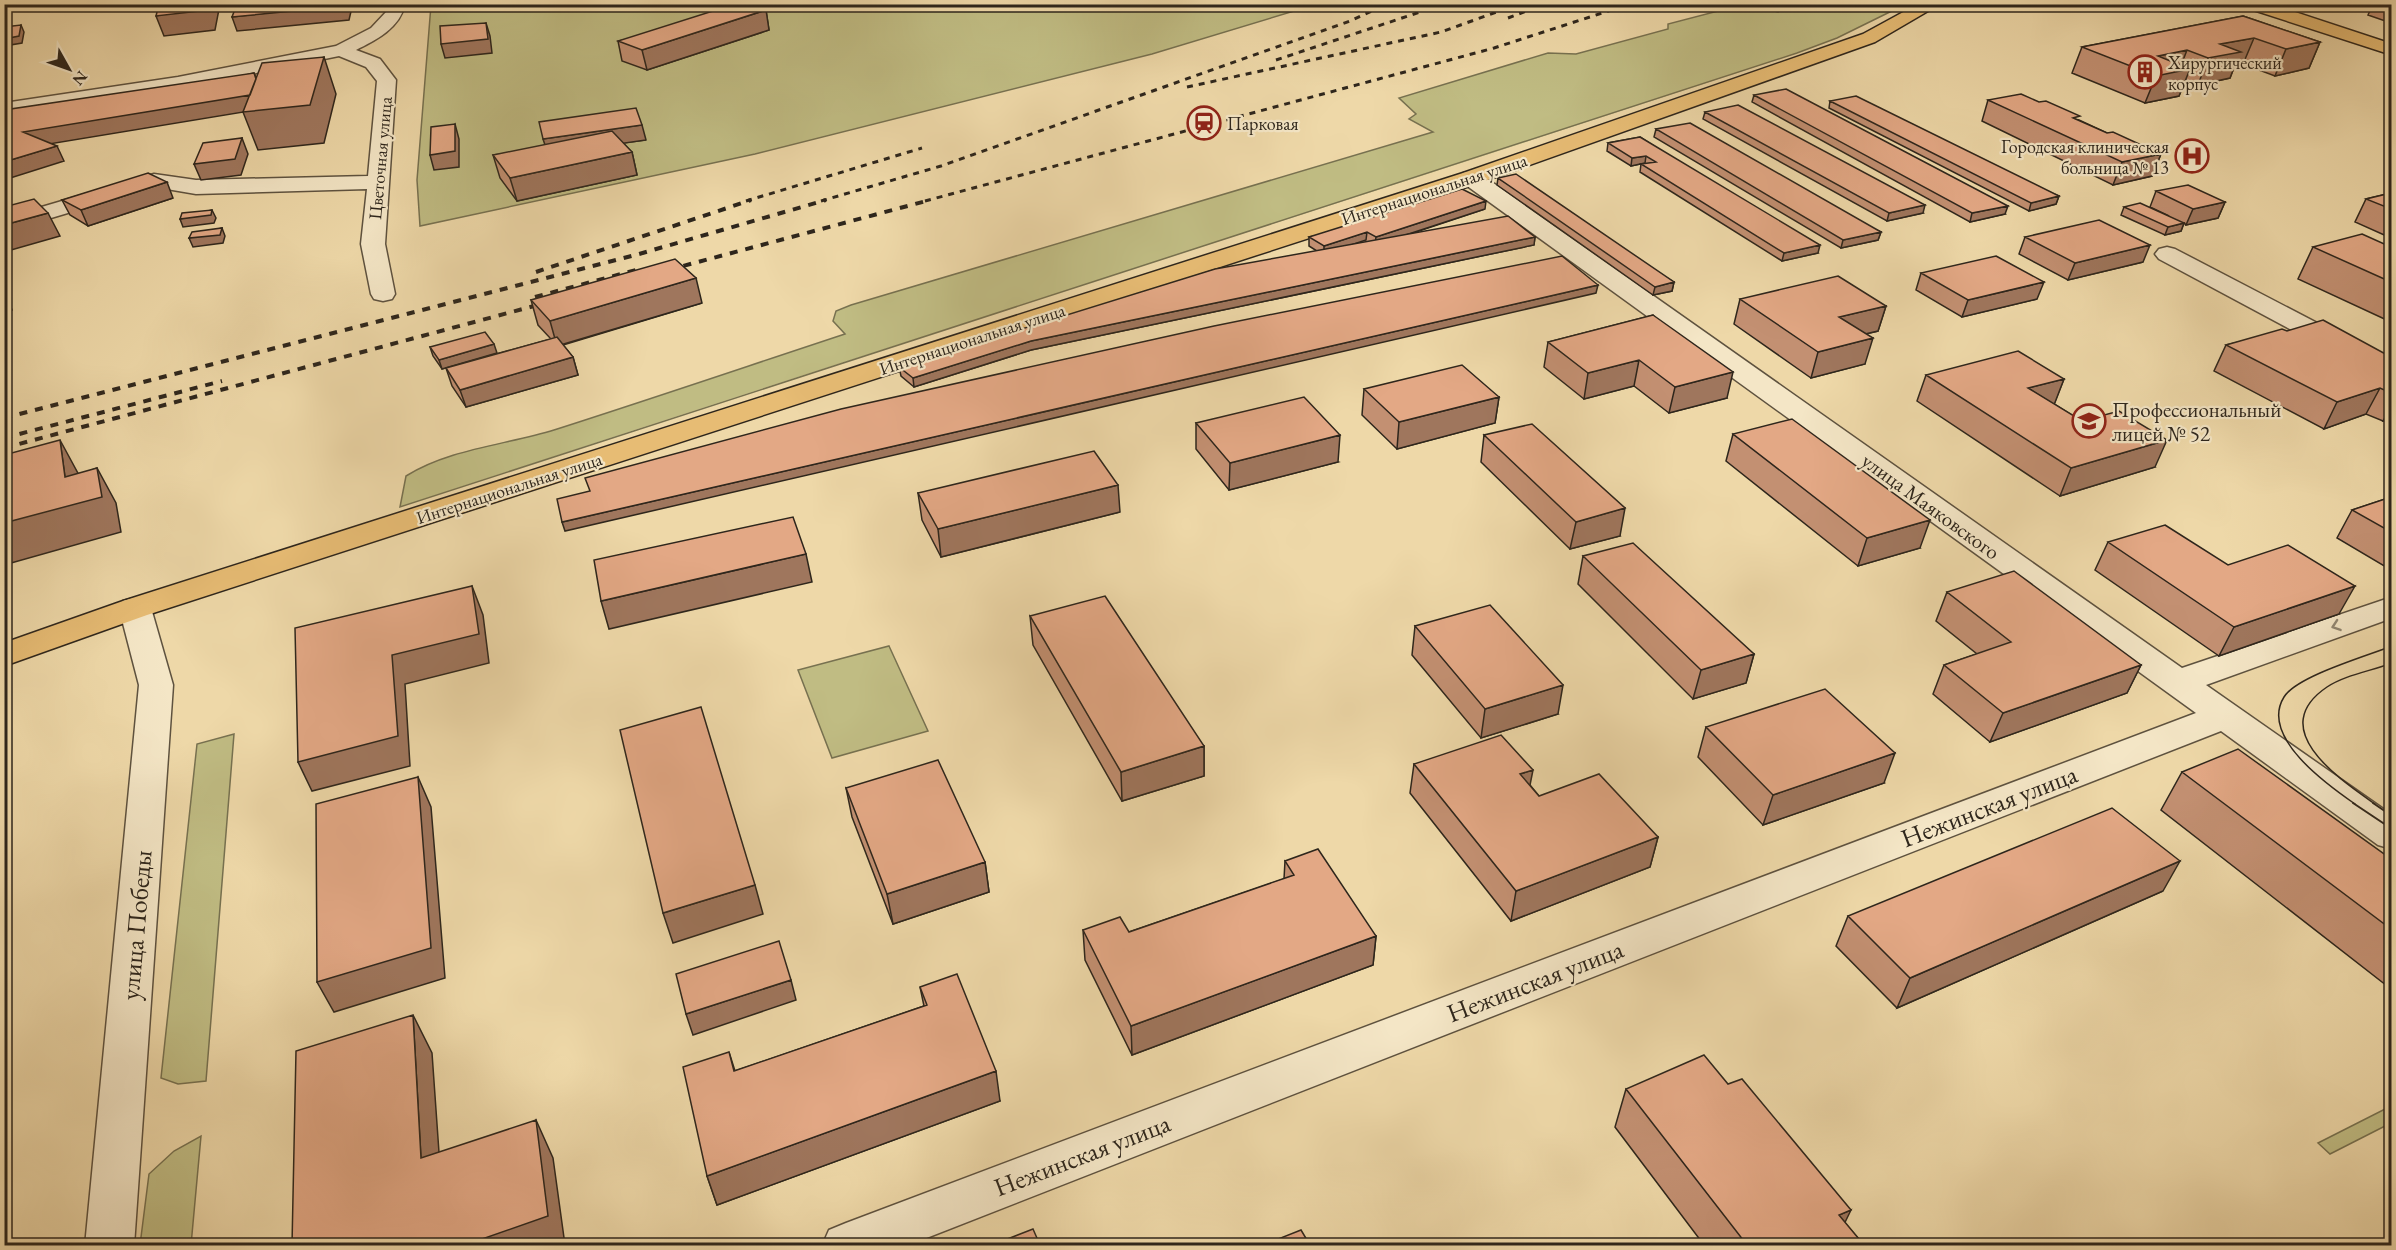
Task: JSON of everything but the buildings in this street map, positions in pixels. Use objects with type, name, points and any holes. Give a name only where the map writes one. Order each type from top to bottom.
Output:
[{"type":"main road","name":"Интернациональная улица","points":[[4,655],[135,608],[1471,178],[1869,39],[1932,4]]},
{"type":"main road","points":[[2253,4],[2391,50]]},
{"type":"street","points":[[4,110],[178,83],[341,50],[377,32],[395,12],[397,4]]},
{"type":"street","name":"Цветочная улица","points":[[341,50],[373,63],[387,80],[373,244],[383,294]]},
{"type":"street","name":"улица Маяковского","points":[[1471,178],[2391,835]]},
{"type":"street","points":[[4,225],[154,180],[196,187],[378,182]]},
{"type":"street","points":[[2167,254],[2391,373]]},
{"type":"street","points":[[2178,682],[2391,607]]},
{"type":"street","name":"улица Победы","points":[[109,1245],[156,685],[135,608]]},
{"type":"street","name":"Нежинская улица","points":[[846,1245],[2224,716]]},
{"type":"shaded area","points":[[431,5],[1314,5],[1152,54],[755,154],[420,226],[417,180]]},
{"type":"shaded area","points":[[1741,5],[1752,5],[1778,12],[1793,5],[1904,5],[1837,38],[1797,53],[400,507],[406,476],[423,467],[478,448],[554,430],[845,334],[833,321],[836,311],[851,305],[1433,132],[1409,119],[1416,114],[1399,98],[1548,53],[1576,54],[1668,29],[1668,24]]},
{"type":"shaded area","points":[[889,646],[928,731],[832,758],[798,670]]},
{"type":"shaded area","points":[[234,734],[206,1081],[178,1084],[161,1078],[197,744]]},
{"type":"shaded area","points":[[2391,1106],[2391,1123],[2330,1154],[2318,1143]]},
{"type":"shaded area","points":[[201,1136],[191,1245],[140,1245],[149,1174],[174,1151]]},
{"type":"tram line","points":[[2355,804],[2300,759],[2281,728],[2279,712],[2284,697],[2291,689],[2317,674],[2392,646]]},
{"type":"tram line","points":[[2375,804],[2343,781],[2314,752],[2305,736],[2303,719],[2310,703],[2327,687],[2350,676],[2392,663]]},
{"type":"tram line","points":[[2353,803],[2392,829]]},
{"type":"tram line","points":[[2373,803],[2392,816]]},
{"type":"railway","points":[[821,201],[941,166],[1350,21],[1387,4]]},
{"type":"railway","points":[[1276,60],[1444,4]]},
{"type":"railway","points":[[1187,87],[1441,32],[1519,4]]},
{"type":"railway","points":[[1508,18],[1545,4]]},
{"type":"railway","points":[[925,201],[1494,48],[1630,4]]},
{"type":"railway","points":[[746,201],[922,148]]},
{"type":"railway","points":[[536,272],[751,200]]},
{"type":"railway","points":[[4,418],[639,254],[826,200]]},
{"type":"railway","points":[[668,270],[930,200]]},
{"type":"railway","points":[[535,297],[636,270]]},
{"type":"railway","points":[[4,448],[549,302]]},
{"type":"railway","points":[[4,438],[222,381]]},
{"type":"place","name":"Хирургический корпус","points":[[2145,72]]},
{"type":"place","name":"Парковая","points":[[1204,123]]},
{"type":"place","name":"Городская клиническая больница № 13","points":[[2192,156]]},
{"type":"place","name":"Профессиональный лицей № 52","points":[[2089,421]]}]
